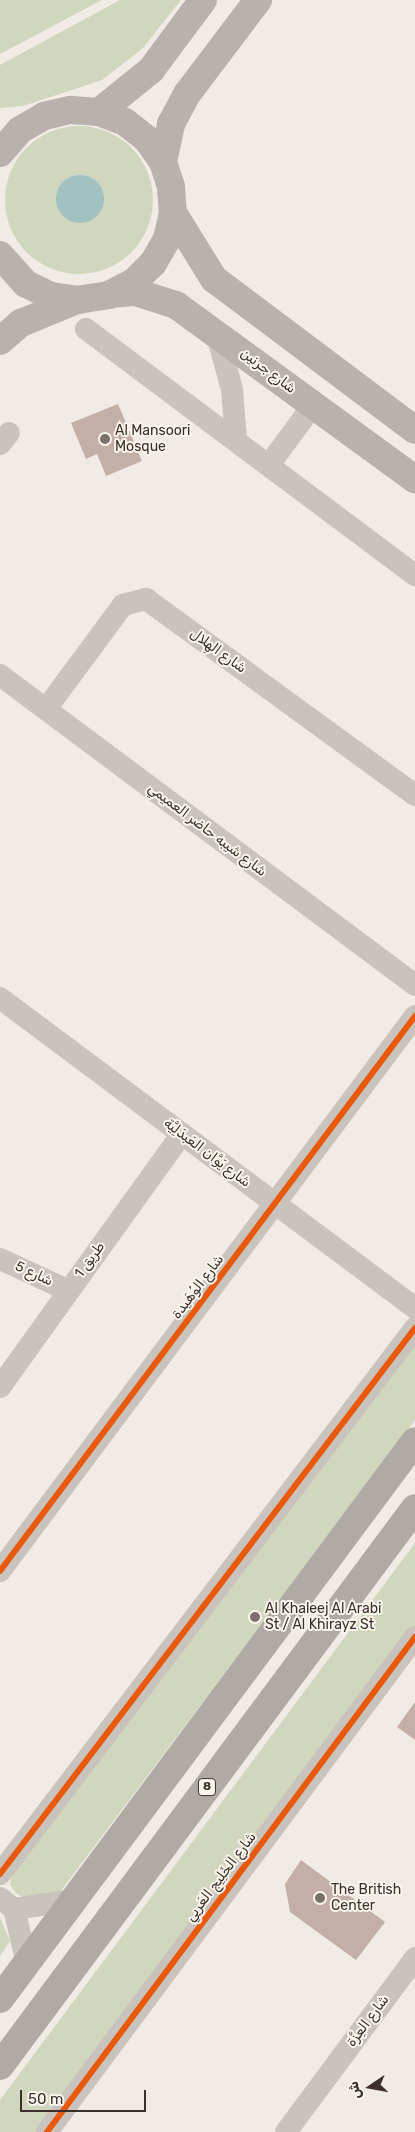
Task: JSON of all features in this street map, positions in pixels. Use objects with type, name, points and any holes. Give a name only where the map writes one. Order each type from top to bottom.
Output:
[{"type":"highway","points":[[0,1999],[415,1442]]},
{"type":"highway","name":"8","points":[[0,2066],[415,1508]]},
{"type":"main road","points":[[99,112],[151,70],[203,0]]},
{"type":"main road","points":[[163,162],[171,124],[187,94],[258,0]]},
{"type":"main road","points":[[0,153],[20,130],[44,116],[71,110],[99,112],[125,122],[147,139],[163,162],[171,186],[173,213],[166,239],[153,263],[134,282],[109,294],[79,300],[21,324],[0,341]]},
{"type":"main road","points":[[173,213],[200,262],[214,279],[415,430]]},
{"type":"main road","points":[[0,255],[26,284],[51,296],[79,300]]},
{"type":"main road","name":"شارع جرنين","points":[[109,294],[135,292],[157,296],[216,331],[415,479]]},
{"type":"street","points":[[86,329],[415,575]]},
{"type":"street","points":[[216,331],[232,389],[236,440]]},
{"type":"street","points":[[200,414],[224,402],[232,389]]},
{"type":"street","points":[[269,465],[313,405]]},
{"type":"street","name":"شارع الهِلال","points":[[46,709],[123,604],[146,598],[415,795]]},
{"type":"street","name":"شارع شيبه حاضر العميمي","points":[[0,675],[415,985]]},
{"type":"street","name":"شارع يَوَّان العَبدَلِيَّة","points":[[0,998],[415,1308]]},
{"type":"street","name":"شارع الوُهَيدة","points":[[0,1572],[415,1016]]},
{"type":"street","name":"طريق 1","points":[[0,1387],[67,1290],[182,1134]]},
{"type":"street","name":"شارع 5","points":[[0,1259],[67,1290]]},
{"type":"street","points":[[0,1874],[415,1328]]},
{"type":"street","name":"شارع الخَلِيج العَربِي","points":[[47,2132],[415,1637]]},
{"type":"street","points":[[27,1963],[7,1904],[74,1900]]},
{"type":"street","name":"شارع العِزَّة","points":[[286,2132],[415,1958]]},
{"type":"green space","points":[[0,0],[102,0],[0,54]]},
{"type":"green space","points":[[120,0],[181,0],[142,49],[102,80],[23,106],[0,108],[0,65]]},
{"type":"green space","points":[[79,126],[107,132],[131,148],[147,172],[153,200],[147,228],[131,252],[107,268],[79,274],[51,268],[27,252],[11,228],[5,200],[11,172],[27,148],[51,132]]},
{"type":"green space","points":[[415,1339],[415,1420],[60,1892],[34,1904],[16,1893],[10,1884],[13,1868]]},
{"type":"green space","points":[[415,1543],[415,1634],[47,2132],[0,2132],[0,2100]]},
{"type":"green space","points":[[0,1918],[10,1941],[0,1956]]},
{"type":"water","points":[[75,175],[85,175],[94,179],[100,185],[104,199],[100,213],[94,219],[85,223],[75,223],[66,219],[60,213],[56,204],[56,194],[60,185],[66,179]]},
{"type":"building","name":"Al Mansoori Mosque","points":[[118,404],[142,461],[106,476],[97,454],[86,459],[71,423]]},
{"type":"building","points":[[415,1702],[415,1740],[397,1727]]},
{"type":"building","name":"The British Center","points":[[301,1860],[385,1922],[356,1960],[290,1912],[285,1884]]},
{"type":"cycle path","points":[[0,1571],[415,1016]]},
{"type":"cycle path","points":[[0,1874],[415,1328]]},
{"type":"cycle path","points":[[47,2132],[415,1637]]},
{"type":"place","name":"Al Mansoori Mosque","points":[[105,439]]},
{"type":"place","name":"Al Khaleej Al Arabi St / Al Khirayz St","points":[[255,1617]]},
{"type":"place","name":"The British Center","points":[[320,1898]]}]
